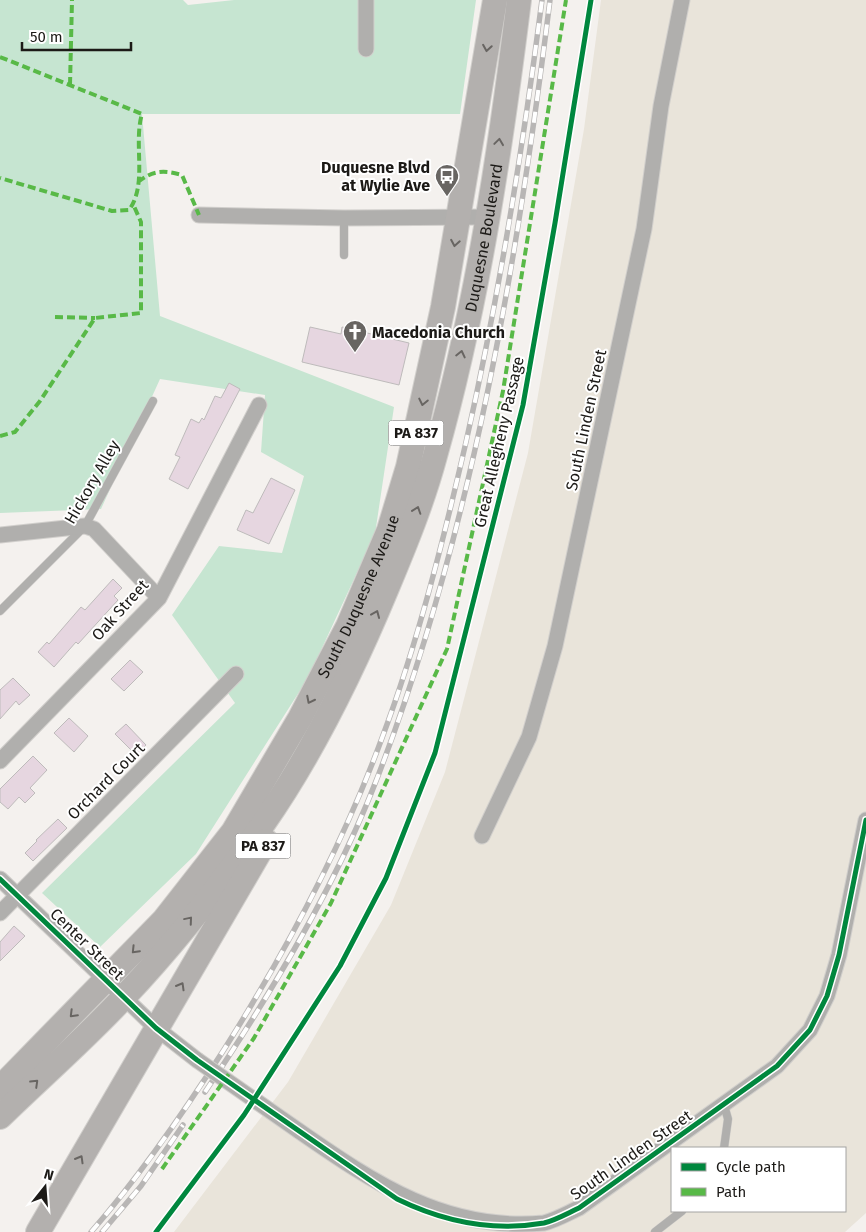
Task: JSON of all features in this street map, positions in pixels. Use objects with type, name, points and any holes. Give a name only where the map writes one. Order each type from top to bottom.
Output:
[{"type":"main road","name":"South Duquesne Avenue","points":[[0,1088],[164,920],[233,832],[300,718],[348,626],[389,530],[408,467],[443,307],[460,216],[495,0]]},
{"type":"main road","name":"Duquesne Boulevard","points":[[400,556],[435,460],[470,312],[487,217],[519,0]]},
{"type":"main road","name":"South Duquesne Avenue","points":[[0,1117],[124,998],[201,905],[262,825],[297,772],[357,659],[400,556]]},
{"type":"main road","name":"PA 837","points":[[38,1232],[299,785],[357,659]]},
{"type":"street","points":[[366,0],[366,49]]},
{"type":"street","name":"South Linden Street","points":[[482,836],[529,737],[555,646],[644,229],[661,106],[682,0]]},
{"type":"street","points":[[199,215],[344,218],[487,217]]},
{"type":"street","name":"Oak Street","points":[[0,760],[159,598],[259,405]]},
{"type":"street","points":[[0,535],[85,526],[94,529],[159,598]]},
{"type":"street","name":"Orchard Court","points":[[0,913],[236,674]]},
{"type":"street","name":"South Linden Street","points":[[156,1028],[197,1060],[397,1199],[431,1216],[474,1227],[511,1229],[546,1222],[580,1208],[724,1105],[777,1066],[810,1030],[827,996],[838,954],[866,820]]},
{"type":"street","name":"Center Street","points":[[0,879],[108,979],[124,998],[156,1028]]},
{"type":"lane","points":[[344,218],[344,255]]},
{"type":"lane","name":"Hickory Alley","points":[[0,612],[85,526],[154,401]]},
{"type":"lane","points":[[724,1105],[728,1120],[724,1147]]},
{"type":"lane","points":[[655,1232],[681,1212]]},
{"type":"shaded area","points":[[601,0],[866,0],[866,1213],[845,1232],[174,1232],[288,1082],[391,905],[445,772],[528,453],[584,129]]},
{"type":"green space","points":[[0,0],[183,0],[188,5],[234,0],[476,0],[460,114],[142,114],[160,316],[394,407],[375,534],[308,678],[196,854],[100,947],[42,893],[235,703],[172,615],[219,546],[282,553],[304,476],[261,452],[265,395],[160,379],[101,509],[0,513]]},
{"type":"building","name":"Macedonia Church","points":[[310,327],[341,334],[342,327],[409,343],[399,385],[302,362]]},
{"type":"building","points":[[229,383],[240,389],[188,489],[169,479],[180,457],[175,455],[191,419],[199,423],[202,418],[204,420],[215,396],[221,398]]},
{"type":"building","points":[[271,478],[295,490],[269,544],[237,530],[246,510],[253,513]]},
{"type":"building","points":[[113,579],[122,588],[114,596],[118,600],[54,667],[38,652],[47,642],[49,644],[81,607],[85,610]]},
{"type":"building","points":[[130,660],[143,672],[124,691],[111,679]]},
{"type":"building","points":[[13,678],[30,695],[19,705],[16,701],[0,719],[0,690]]},
{"type":"building","points":[[69,718],[88,736],[74,752],[54,733]]},
{"type":"building","points":[[126,724],[146,745],[136,755],[115,734]]},
{"type":"building","points":[[33,756],[47,770],[30,788],[35,793],[25,803],[19,797],[8,809],[0,802],[0,789]]},
{"type":"building","points":[[58,819],[67,828],[33,861],[25,853]]},
{"type":"building","points":[[14,926],[25,936],[0,961],[0,942]]},
{"type":"railway","points":[[91,1232],[145,1166],[178,1119],[225,1048],[270,974],[331,858],[382,738],[429,592],[478,387],[509,222],[542,0]]},
{"type":"railway","points":[[205,1092],[278,978],[301,939],[343,858],[378,776],[411,683],[440,588],[465,491],[487,393],[523,196],[550,0]]},
{"type":"railway","points":[[102,1232],[141,1186],[183,1125]]},
{"type":"marked path","points":[[70,85],[72,0]]},
{"type":"marked path","points":[[162,1169],[254,1038],[331,903],[447,649],[503,391],[566,0]]},
{"type":"marked path","points":[[0,57],[142,114],[139,138],[138,188],[135,200],[129,210],[112,211],[0,178]]},
{"type":"marked path","points":[[138,182],[149,175],[159,172],[182,175],[199,215]]},
{"type":"marked path","points":[[0,436],[15,432],[40,401],[95,318],[141,313],[141,222],[133,204]]},
{"type":"marked path","points":[[55,317],[95,318]]},
{"type":"cycle path","name":"Great Allegheny Passage","points":[[156,1232],[244,1115],[340,966],[386,878],[435,753],[523,405],[591,0]]},
{"type":"cycle path","points":[[0,879],[156,1028],[197,1060],[397,1199],[432,1214],[469,1223],[506,1226],[525,1225],[548,1222],[579,1208],[777,1066],[810,1030],[827,996],[839,955],[866,820]]},
{"type":"place","name":"Duquesne Blvd at Wylie Ave","points":[[447,197]]},
{"type":"place","name":"Macedonia Church","points":[[355,353]]}]
